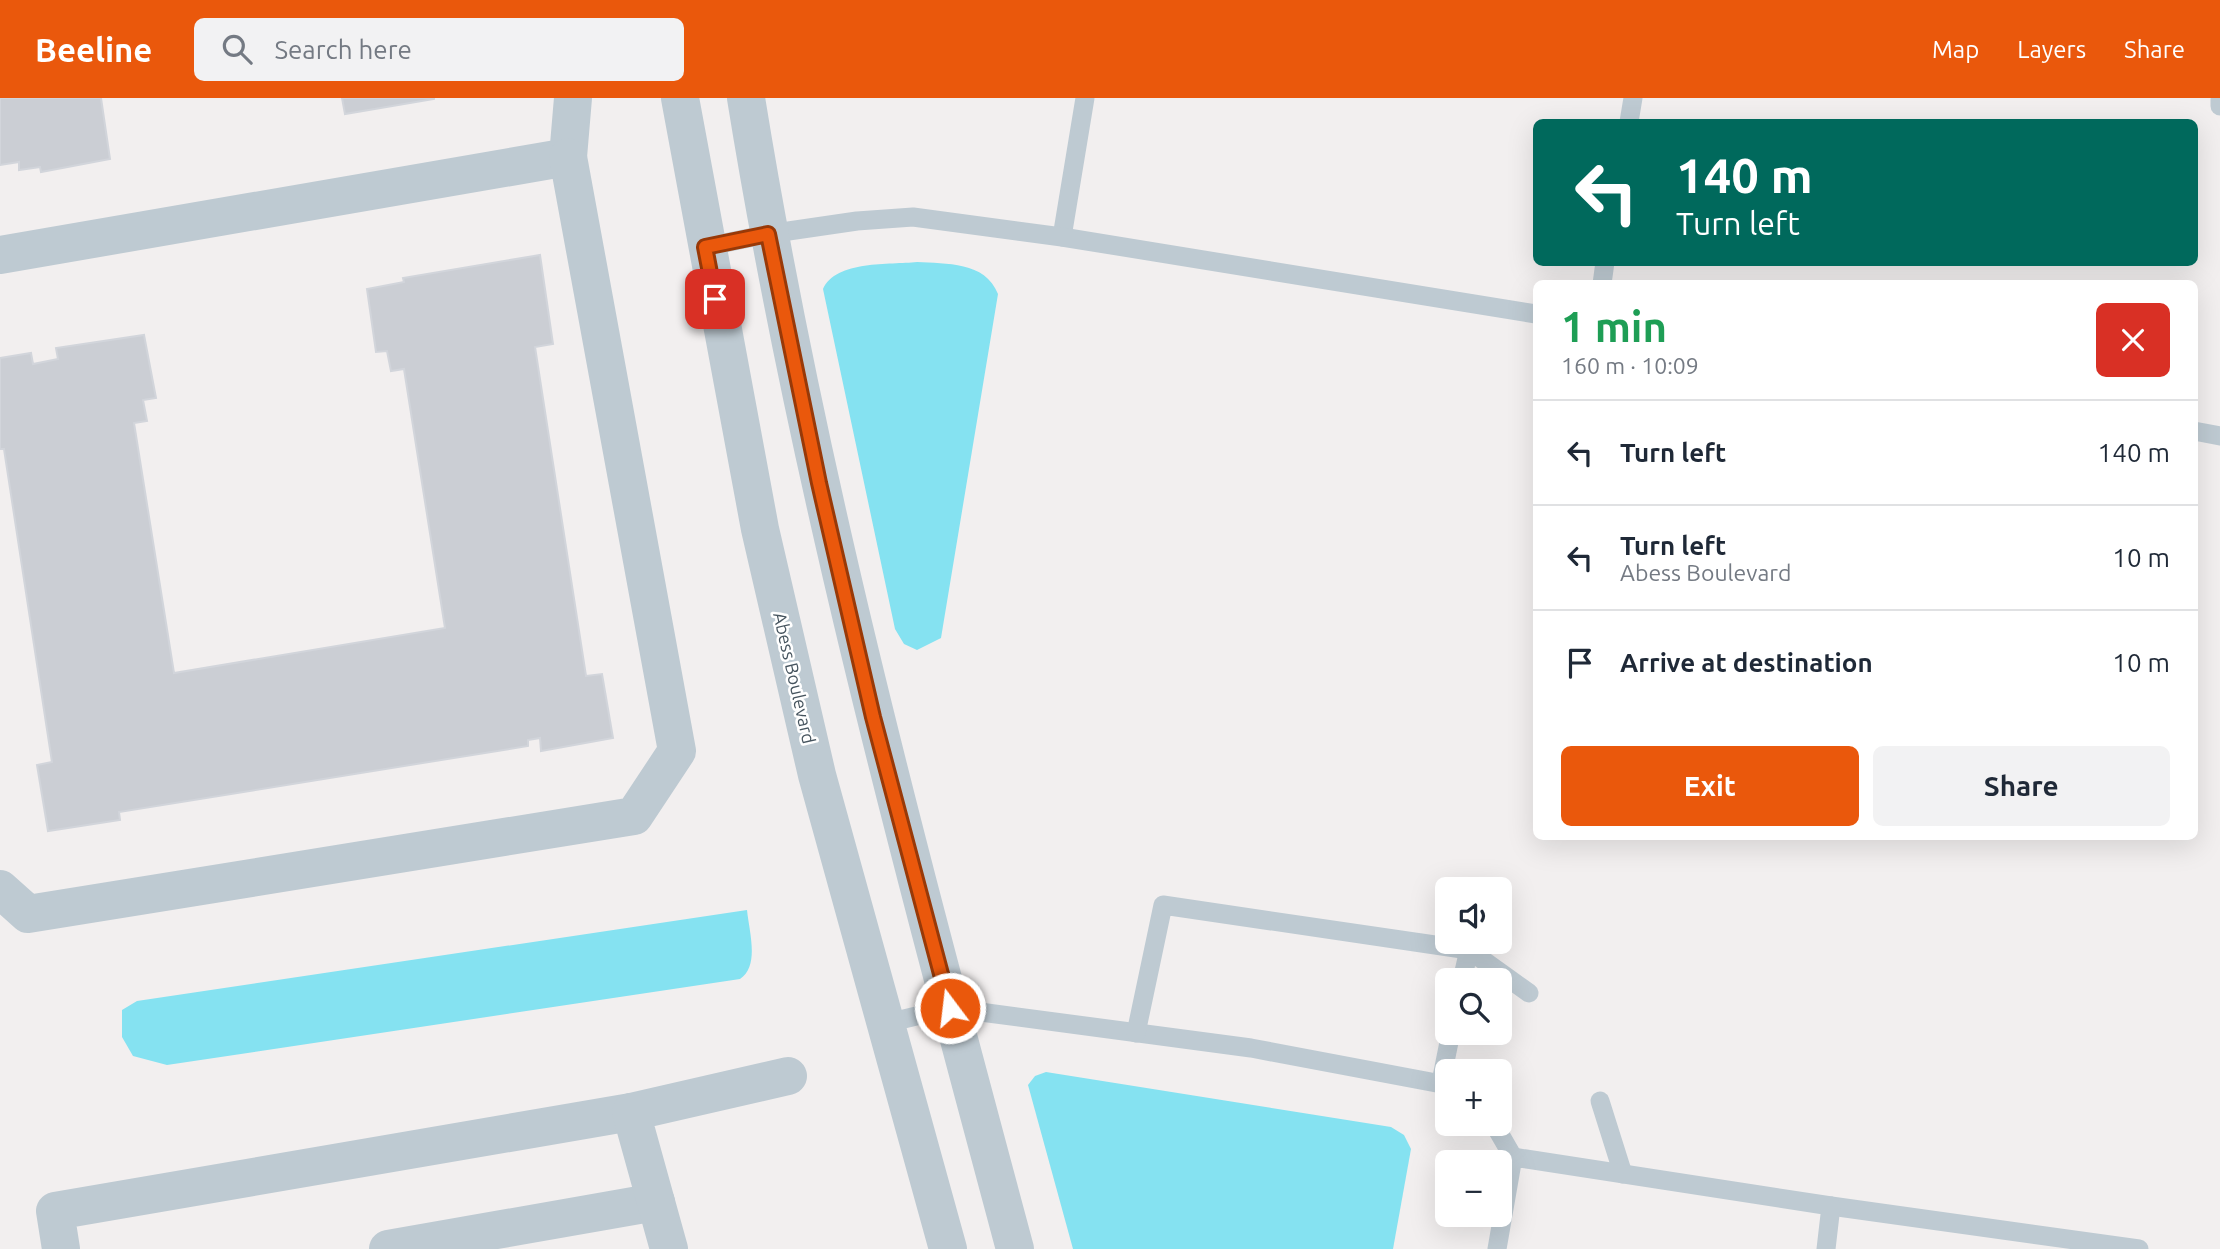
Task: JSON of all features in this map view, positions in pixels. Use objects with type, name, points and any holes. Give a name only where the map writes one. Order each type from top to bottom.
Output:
[{"type":"street","points":[[0,888],[28,914],[634,816],[677,751],[568,157],[573,98]]},
{"type":"street","name":"Abess Boulevard","points":[[680,98],[705,247],[760,530],[811,749],[948,1249]]},
{"type":"street","points":[[746,98],[768,234],[819,483],[873,717],[1015,1249]]},
{"type":"street","points":[[0,255],[568,157]]},
{"type":"street","points":[[61,1249],[55,1211],[631,1112],[788,1076]]},
{"type":"street","points":[[631,1112],[669,1249]]},
{"type":"street","points":[[388,1249],[656,1202]]},
{"type":"lane","points":[[1062,237],[1085,98]]},
{"type":"lane","points":[[1630,119],[1633,98]]},
{"type":"lane","points":[[705,247],[858,220],[913,217],[1062,237],[1533,314]]},
{"type":"lane","points":[[2198,432],[2220,436]]},
{"type":"lane","points":[[1136,1033],[1163,905],[1435,945]]},
{"type":"lane","points":[[1475,954],[1529,993]]},
{"type":"lane","points":[[887,1023],[950,1008],[1251,1048],[1435,1082]]},
{"type":"lane","points":[[1600,1101],[1623,1174]]},
{"type":"lane","points":[[1497,1249],[1513,1157],[1501,1136]]},
{"type":"lane","points":[[1513,1157],[1831,1206],[2138,1249]]},
{"type":"lane","points":[[1826,1249],[1831,1206]]},
{"type":"water","points":[[917,262],[964,266],[984,275],[998,294],[941,638],[917,650],[904,644],[895,629],[823,289],[839,273],[851,269]]},
{"type":"water","points":[[747,910],[752,957],[750,966],[740,979],[167,1065],[133,1056],[122,1037],[122,1010],[137,1001]]},
{"type":"water","points":[[1046,1072],[1391,1127],[1404,1135],[1411,1149],[1393,1249],[1073,1249],[1028,1085],[1035,1076]]},
{"type":"building","points":[[0,98],[101,98],[110,159],[41,172],[40,167],[19,170],[19,162],[0,165]]},
{"type":"building","points":[[342,98],[434,98],[434,99],[345,114]]},
{"type":"building","points":[[540,255],[553,344],[535,347],[586,676],[602,674],[613,738],[541,751],[540,738],[528,740],[528,746],[119,812],[120,820],[48,831],[37,765],[52,762],[4,449],[0,449],[0,358],[31,353],[33,364],[58,359],[56,348],[144,335],[156,398],[143,400],[147,421],[134,423],[174,673],[445,628],[404,369],[391,371],[387,351],[376,352],[367,289],[404,282],[403,278]]},
{"type":"route","points":[[715,299],[705,247],[768,234],[819,483],[873,717],[950,1008]]}]
